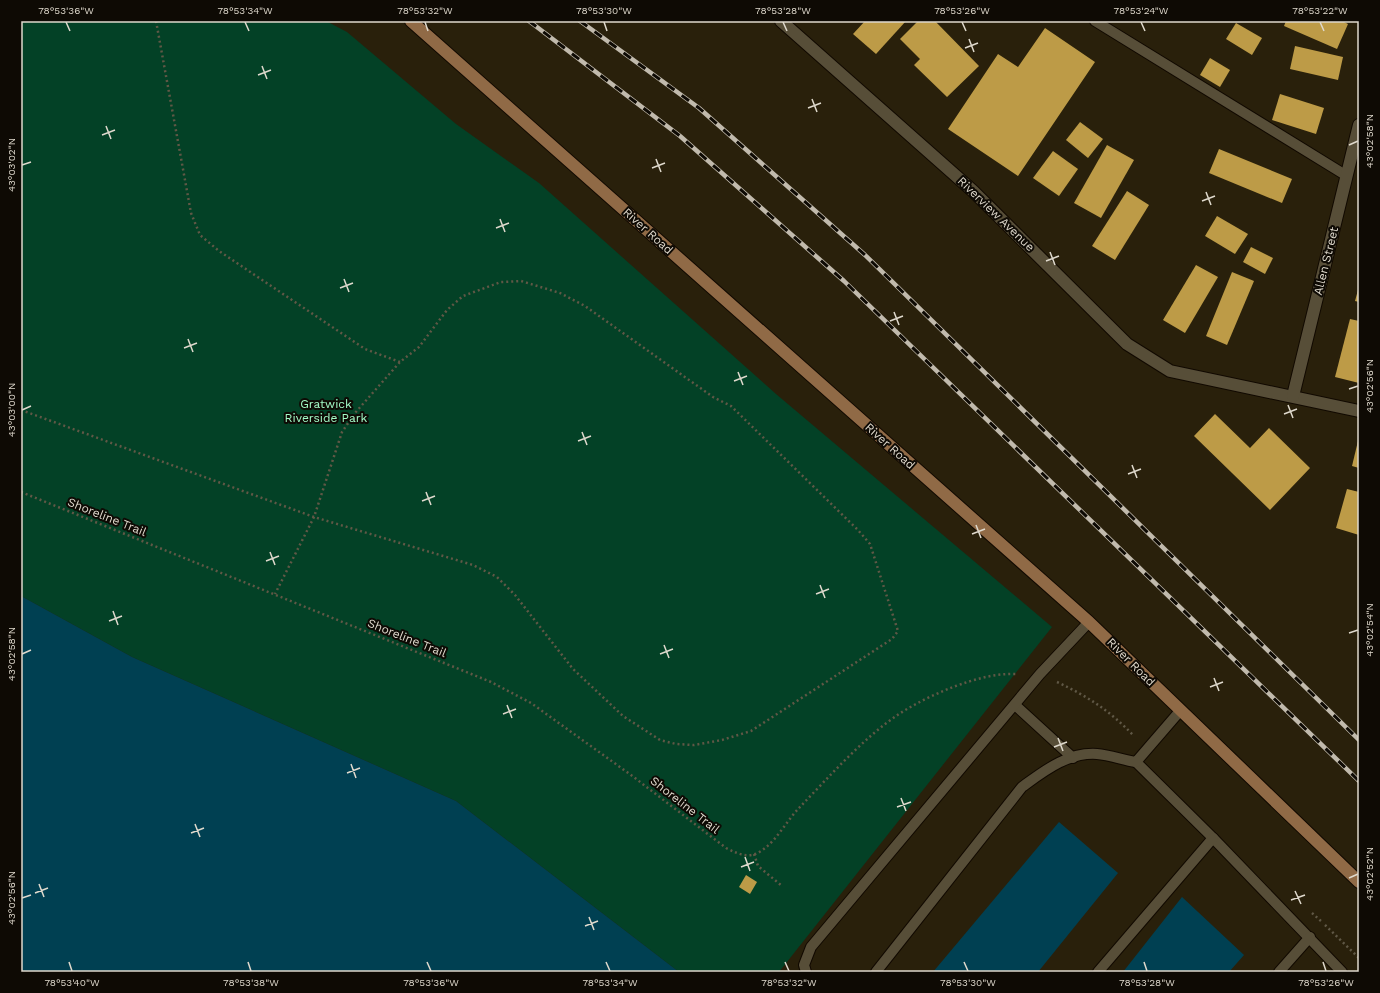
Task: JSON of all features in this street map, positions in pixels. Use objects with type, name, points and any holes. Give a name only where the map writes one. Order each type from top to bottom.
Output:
[{"type":"main road","name":"River Road","points":[[411,21],[1090,622],[1180,711],[1359,882]]},
{"type":"street","name":"Riverview Avenue","points":[[781,21],[973,190],[1127,344],[1170,371],[1359,411]]},
{"type":"street","name":"Allen Street","points":[[1293,396],[1359,125]]},
{"type":"lane","points":[[1096,21],[1347,176]]},
{"type":"lane","points":[[806,972],[804,965],[811,947],[1040,674],[1090,622]]},
{"type":"lane","points":[[1015,705],[1073,758]]},
{"type":"lane","points":[[1136,762],[1180,711]]},
{"type":"lane","points":[[876,972],[1022,787],[1052,765],[1073,758],[1096,754],[1136,762],[1213,838],[1310,937],[1342,972]]},
{"type":"lane","points":[[1098,972],[1213,838]]},
{"type":"lane","points":[[1278,972],[1310,937]]},
{"type":"path","points":[[156,21],[191,213],[200,235],[219,251],[365,349],[400,362]]},
{"type":"path","points":[[21,410],[314,517],[474,565],[497,577],[515,595],[573,669],[623,716],[660,740],[676,744],[701,744],[751,731],[892,639],[898,631],[870,544],[858,530],[731,406],[713,396],[585,306],[560,293],[521,281],[501,282],[464,296],[447,310],[419,347],[400,362],[355,413],[342,432],[314,517],[275,594]]},
{"type":"path","name":"Shoreline Trail","points":[[21,492],[491,682],[530,703],[631,775],[726,848],[742,856],[754,854]]},
{"type":"path","points":[[782,886],[758,866],[754,854],[765,848],[790,818],[838,768],[872,736],[899,714],[934,694],[975,678],[1006,673],[1040,674],[1084,694],[1109,711],[1126,728]]},
{"type":"green space","name":"Gratwick Riverside Park","points":[[21,21],[326,21],[347,32],[456,124],[539,183],[776,394],[1052,627],[779,972],[679,972],[456,801],[132,657],[21,596]]},
{"type":"water","points":[[21,596],[132,657],[456,801],[679,972],[21,972]]},
{"type":"water","points":[[1059,822],[1118,873],[1038,972],[933,972]]},
{"type":"water","points":[[1182,897],[1244,955],[1229,972],[1123,972]]},
{"type":"building","points":[[865,21],[906,21],[876,54],[853,34]]},
{"type":"building","points":[[918,21],[935,21],[979,66],[947,97],[914,65],[920,59],[900,39]]},
{"type":"building","points":[[1286,21],[1342,21],[1348,24],[1337,49],[1284,26]]},
{"type":"building","points":[[1236,23],[1262,38],[1252,55],[1226,39]]},
{"type":"building","points":[[1045,28],[1095,62],[1018,176],[948,129],[998,54],[1018,67]]},
{"type":"building","points":[[1295,46],[1343,57],[1338,80],[1290,69]]},
{"type":"building","points":[[1210,58],[1230,70],[1220,87],[1200,75]]},
{"type":"building","points":[[1280,94],[1324,108],[1316,134],[1272,120]]},
{"type":"building","points":[[1080,122],[1103,139],[1088,158],[1066,140]]},
{"type":"building","points":[[1107,145],[1134,160],[1101,218],[1074,203]]},
{"type":"building","points":[[1219,149],[1292,179],[1282,203],[1209,173]]},
{"type":"building","points":[[1053,151],[1078,169],[1059,196],[1033,178]]},
{"type":"building","points":[[1127,191],[1149,205],[1115,260],[1092,246]]},
{"type":"building","points":[[1217,216],[1248,234],[1235,254],[1205,236]]},
{"type":"building","points":[[1251,247],[1273,258],[1265,274],[1243,262]]},
{"type":"building","points":[[1196,265],[1218,277],[1185,333],[1163,320]]},
{"type":"building","points":[[1232,272],[1254,281],[1227,345],[1206,336]]},
{"type":"building","points":[[1359,290],[1359,302],[1355,301]]},
{"type":"building","points":[[1350,319],[1359,321],[1359,383],[1335,377]]},
{"type":"building","points":[[1215,414],[1250,448],[1269,428],[1310,468],[1270,510],[1194,436]]},
{"type":"building","points":[[1359,441],[1359,468],[1352,466]]},
{"type":"building","points":[[1347,489],[1359,492],[1359,535],[1336,528]]},
{"type":"building","points":[[746,875],[757,882],[750,894],[739,887]]},
{"type":"railway","points":[[529,21],[680,136],[844,281],[1359,781]]},
{"type":"railway","points":[[580,21],[699,108],[865,255],[1359,740]]}]
